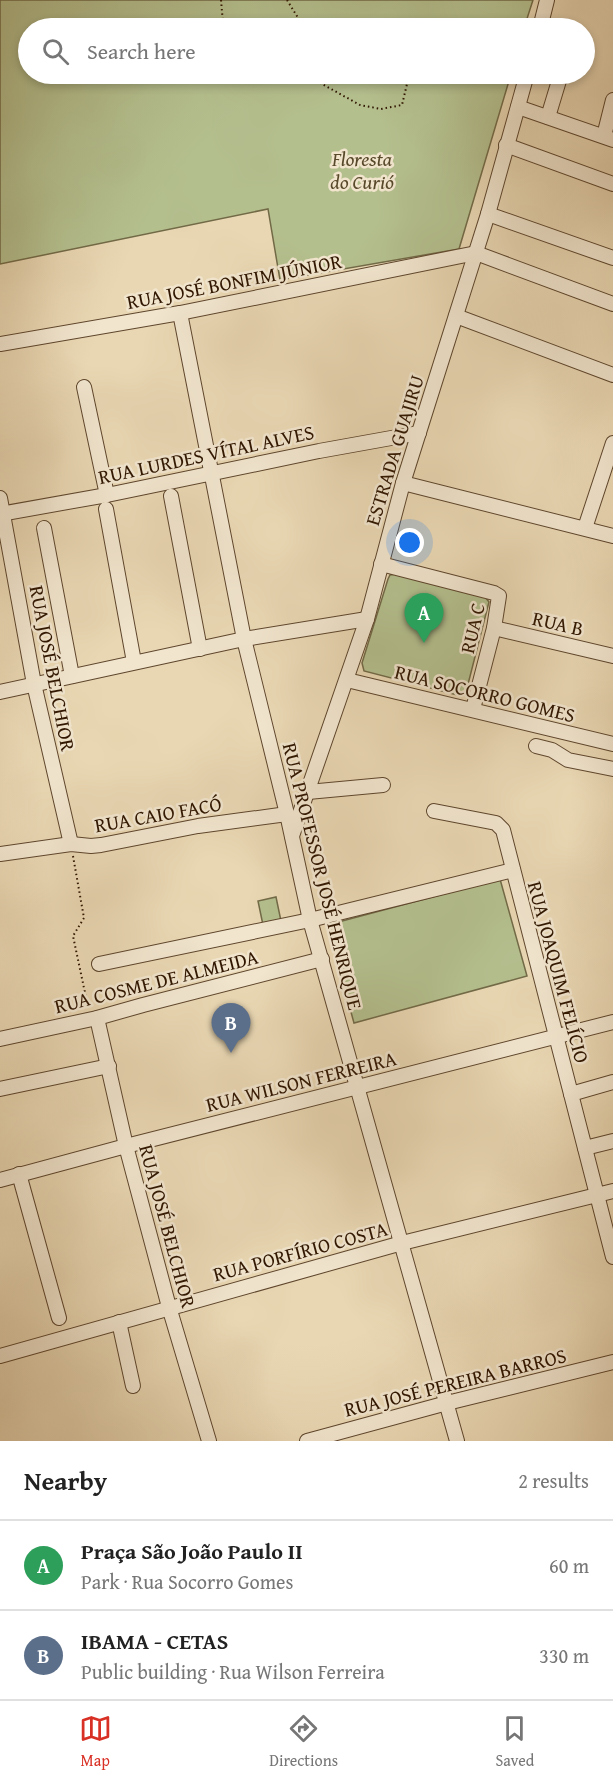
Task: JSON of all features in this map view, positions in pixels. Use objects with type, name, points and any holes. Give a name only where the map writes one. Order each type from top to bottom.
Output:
[{"type":"street","points":[[542,18],[547,0]]},
{"type":"street","name":"ESTRADA GUAJIRU","points":[[292,836],[367,619],[403,483],[488,214],[524,84]]},
{"type":"street","points":[[548,117],[558,84]]},
{"type":"street","points":[[518,107],[608,138],[613,100]]},
{"type":"street","points":[[506,145],[613,184]]},
{"type":"street","points":[[488,214],[613,258]]},
{"type":"street","points":[[476,253],[613,304]]},
{"type":"street","name":"RUA JOSÉ BONFIM JÚNIOR","points":[[0,344],[180,313],[476,253]]},
{"type":"street","name":"RUA PROFESSOR JOSÉ HENRIQUE","points":[[180,313],[244,639],[287,814],[310,920],[457,1441]]},
{"type":"street","points":[[456,315],[613,375]]},
{"type":"street","points":[[84,387],[135,662]]},
{"type":"street","name":"RUA LURDES VÍTAL ALVES","points":[[2,514],[106,502],[309,452],[419,433]]},
{"type":"street","points":[[585,528],[613,443]]},
{"type":"street","points":[[403,483],[613,536]]},
{"type":"street","points":[[171,495],[201,648]]},
{"type":"street","name":"RUA JOSÉ BELCHIOR","points":[[0,498],[34,684],[71,844]]},
{"type":"street","points":[[44,528],[72,675]]},
{"type":"street","name":"RUA C","points":[[381,564],[494,593],[499,599],[494,628],[473,709]]},
{"type":"street","points":[[0,692],[244,639],[367,619]]},
{"type":"street","name":"RUA B","points":[[494,628],[613,656]]},
{"type":"street","name":"RUA SOCORRO GOMES","points":[[347,680],[613,744]]},
{"type":"street","points":[[536,746],[552,750],[568,760],[613,770]]},
{"type":"street","points":[[308,792],[383,785]]},
{"type":"street","name":"RUA JOAQUIM FELÍCIO","points":[[434,811],[496,823],[503,830],[613,1257]]},
{"type":"street","name":"RUA CAIO FACÓ","points":[[0,854],[71,844],[102,845],[198,826],[287,814]]},
{"type":"street","points":[[99,964],[310,920],[513,870]]},
{"type":"street","name":"RUA COSME DE ALMEIDA","points":[[0,1039],[94,1019],[322,959]]},
{"type":"street","name":"RUA JOSÉ BELCHIOR","points":[[94,1019],[109,1066],[126,1146],[169,1308],[209,1441]]},
{"type":"street","name":"RUA WILSON FERREIRA","points":[[0,1180],[613,1022]]},
{"type":"street","points":[[0,1089],[109,1066]]},
{"type":"street","points":[[572,1094],[613,1083]]},
{"type":"street","points":[[585,1148],[613,1141]]},
{"type":"street","points":[[19,1174],[59,1318]]},
{"type":"street","name":"RUA PORFÍRIO COSTA","points":[[0,1356],[402,1243],[613,1191]]},
{"type":"street","points":[[119,1322],[133,1386]]},
{"type":"street","name":"RUA JOSÉ PEREIRA BARROS","points":[[307,1441],[613,1362]]},
{"type":"path","points":[[220,0],[222,18]]},
{"type":"path","points":[[287,0],[298,18]]},
{"type":"path","points":[[322,84],[360,105],[381,109],[402,105],[407,84]]},
{"type":"path","points":[[71,844],[84,918],[74,936],[83,987],[94,1019]]},
{"type":"green space","name":"Floresta do Curió","points":[[0,0],[533,0],[527,18],[18,18],[18,84],[508,84],[459,249],[280,280],[268,209],[0,264]]},
{"type":"green space","points":[[396,574],[485,597],[489,602],[466,692],[461,696],[364,671],[362,663],[388,579],[390,575]]},
{"type":"green space","points":[[500,879],[527,976],[354,1023],[327,925]]},
{"type":"green space","points":[[276,897],[281,921],[263,925],[258,901]]},
{"type":"place","name":"Praça São João Paulo II","points":[[424,643]]},
{"type":"place","name":"IBAMA - CETAS","points":[[231,1053]]}]
